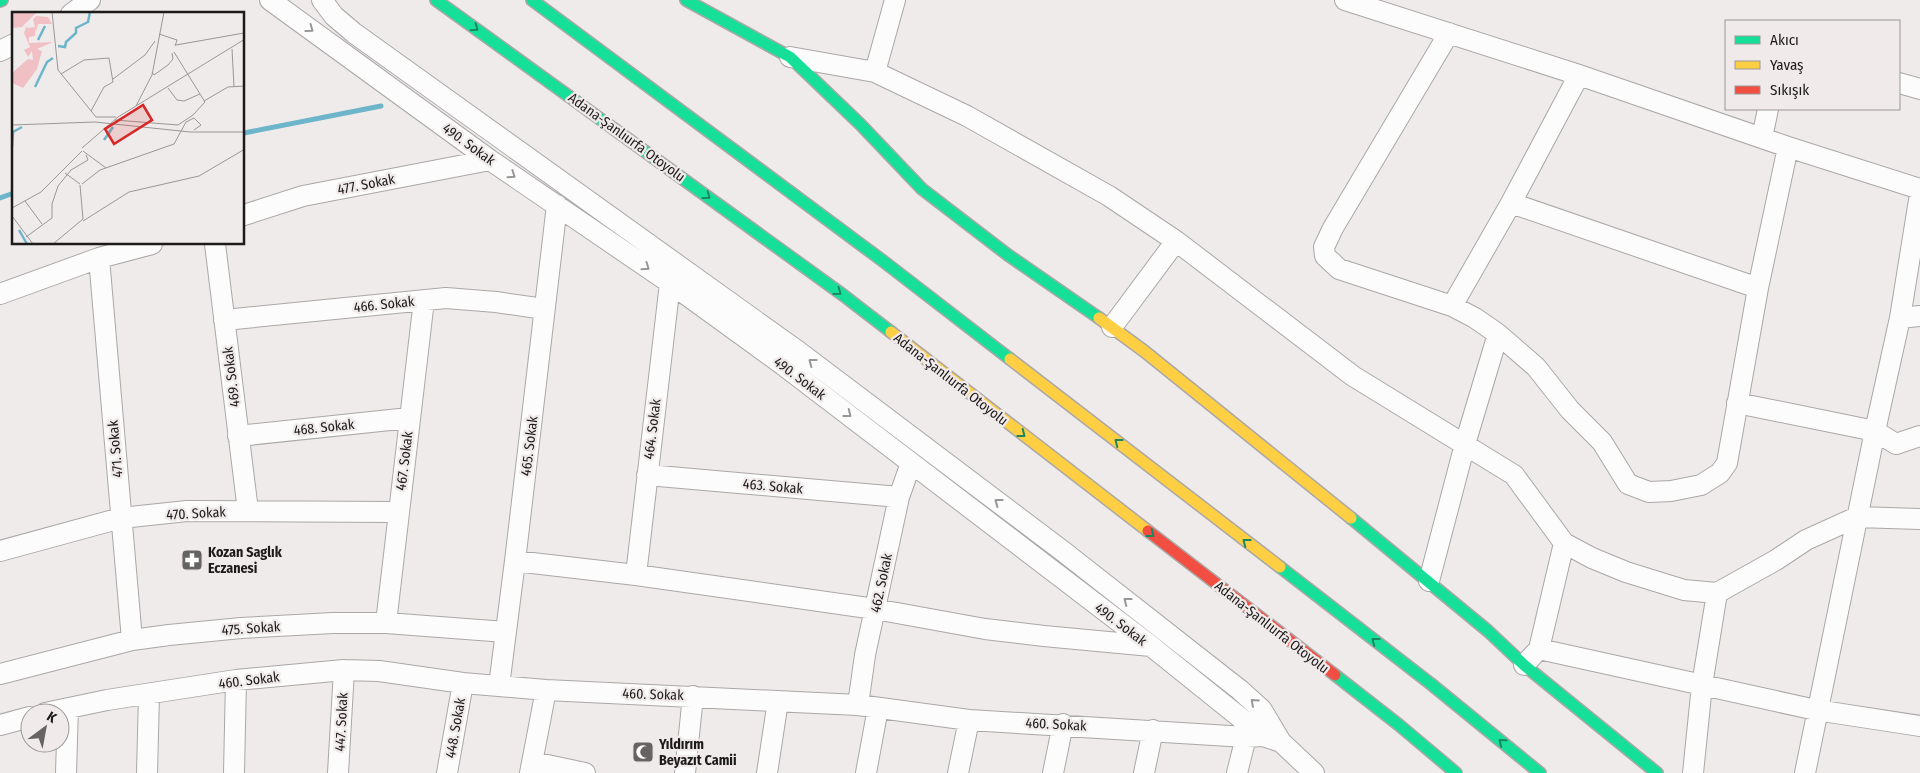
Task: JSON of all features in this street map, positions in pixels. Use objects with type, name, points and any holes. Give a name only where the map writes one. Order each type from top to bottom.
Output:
[{"type":"main road","name":"Adana-Şanlıurfa Otoyolu","points":[[436,0],[843,295],[1391,719],[1456,773]]},
{"type":"main road","points":[[532,0],[883,261],[1431,684],[1540,773]]},
{"type":"main road","points":[[686,0],[790,57],[860,124],[922,189],[1008,255],[1112,327],[1429,581],[1488,631],[1524,665],[1657,773]]},
{"type":"street","points":[[73,12],[90,0]]},
{"type":"street","name":"490. Sokak","points":[[270,0],[490,160],[670,283],[790,370],[1151,646],[1263,738],[1314,773]]},
{"type":"street","points":[[322,0],[334,16],[354,33],[791,347],[1064,552],[1240,690],[1262,710],[1263,738],[1237,773]]},
{"type":"street","points":[[875,72],[896,0]]},
{"type":"street","points":[[1345,0],[1579,75],[1920,190]]},
{"type":"street","points":[[1449,33],[1333,228],[1324,247],[1325,256],[1339,269],[1452,306],[1475,318],[1498,334],[1536,367],[1570,410],[1602,442],[1628,484],[1649,492],[1671,491],[1701,485],[1720,472],[1727,463],[1758,288],[1788,147]]},
{"type":"street","points":[[0,51],[12,45]]},
{"type":"street","points":[[790,57],[875,72],[967,116],[1109,196],[1176,241],[1354,376],[1514,475],[1564,543],[1592,558],[1626,572],[1684,590],[1717,593],[1776,560],[1806,540],[1857,518],[1920,519]]},
{"type":"street","points":[[1452,306],[1511,203],[1579,75]]},
{"type":"street","points":[[1900,83],[1920,89]]},
{"type":"street","points":[[1762,138],[1768,110]]},
{"type":"street","name":"477. Sokak","points":[[245,215],[303,196],[490,160]]},
{"type":"street","points":[[1805,773],[1816,710],[1900,318],[1920,194]]},
{"type":"street","points":[[1511,203],[1758,288]]},
{"type":"street","name":"465. Sokak","points":[[499,686],[557,205]]},
{"type":"street","points":[[1112,327],[1176,241]]},
{"type":"street","points":[[0,294],[99,258],[148,245]]},
{"type":"street","name":"469. Sokak","points":[[215,245],[248,511]]},
{"type":"street","name":"471. Sokak","points":[[99,258],[132,640]]},
{"type":"street","name":"464. Sokak","points":[[636,575],[670,283]]},
{"type":"street","name":"466. Sokak","points":[[224,320],[424,300],[465,299],[544,309]]},
{"type":"street","name":"467. Sokak","points":[[386,623],[424,300]]},
{"type":"street","points":[[1900,318],[1920,316]]},
{"type":"street","points":[[1429,581],[1465,444],[1498,334]]},
{"type":"street","points":[[1737,403],[1875,431],[1896,444],[1920,436]]},
{"type":"street","name":"468. Sokak","points":[[238,436],[409,418]]},
{"type":"street","name":"462. Sokak","points":[[858,704],[864,655],[899,497],[911,463]]},
{"type":"street","name":"463. Sokak","points":[[647,475],[899,497]]},
{"type":"street","name":"470. Sokak","points":[[0,551],[121,518],[187,511],[398,512]]},
{"type":"street","points":[[1524,665],[1538,648],[1564,543]]},
{"type":"street","points":[[515,561],[636,575],[875,609],[985,628],[1151,646]]},
{"type":"street","points":[[1694,773],[1702,685],[1717,593]]},
{"type":"street","name":"475. Sokak","points":[[0,674],[132,640],[169,634],[277,626],[386,623],[506,632]]},
{"type":"street","points":[[1538,648],[1816,710],[1920,726]]},
{"type":"street","name":"460. Sokak","points":[[70,708],[236,680],[344,670],[379,671],[463,683],[546,690],[858,704],[969,720],[1063,724],[1263,738]]},
{"type":"street","name":"447. Sokak","points":[[338,773],[344,670]]},
{"type":"street","points":[[234,773],[236,680]]},
{"type":"street","name":"448. Sokak","points":[[447,773],[463,683]]},
{"type":"street","points":[[546,690],[532,767],[585,773]]},
{"type":"street","points":[[147,773],[149,694]]},
{"type":"street","points":[[685,773],[693,696]]},
{"type":"street","points":[[766,773],[778,701]]},
{"type":"street","points":[[866,773],[878,708]]},
{"type":"street","points":[[0,725],[20,720]]},
{"type":"street","points":[[958,773],[969,720]]},
{"type":"street","points":[[1052,773],[1063,724]]},
{"type":"street","points":[[1144,773],[1153,730]]},
{"type":"street","points":[[66,773],[67,753]]},
{"type":"waterway","points":[[245,133],[381,106]]},
{"type":"waterway","points":[[0,198],[12,194]]},
{"type":"traffic: fast","points":[[436,0],[843,295],[891,332]]},
{"type":"traffic: fast","points":[[532,0],[883,261],[1010,359]]},
{"type":"traffic: fast","points":[[686,0],[790,57],[860,124],[922,189],[1008,255],[1099,318]]},
{"type":"traffic: fast","points":[[1351,518],[1488,631],[1524,665],[1657,773]]},
{"type":"traffic: fast","points":[[1280,567],[1431,684],[1540,773]]},
{"type":"traffic: fast","points":[[1335,675],[1456,773]]},
{"type":"traffic: slow","points":[[1099,318],[1144,351],[1351,518]]},
{"type":"traffic: slow","points":[[891,332],[1148,531]]},
{"type":"traffic: slow","points":[[1010,359],[1280,567]]},
{"type":"traffic: jam","points":[[1148,531],[1335,675]]},
{"type":"place","name":"Kozan Saglık Eczanesi","points":[[192,560]]},
{"type":"place","name":"Yıldırım Beyazıt Camii","points":[[643,752]]}]
